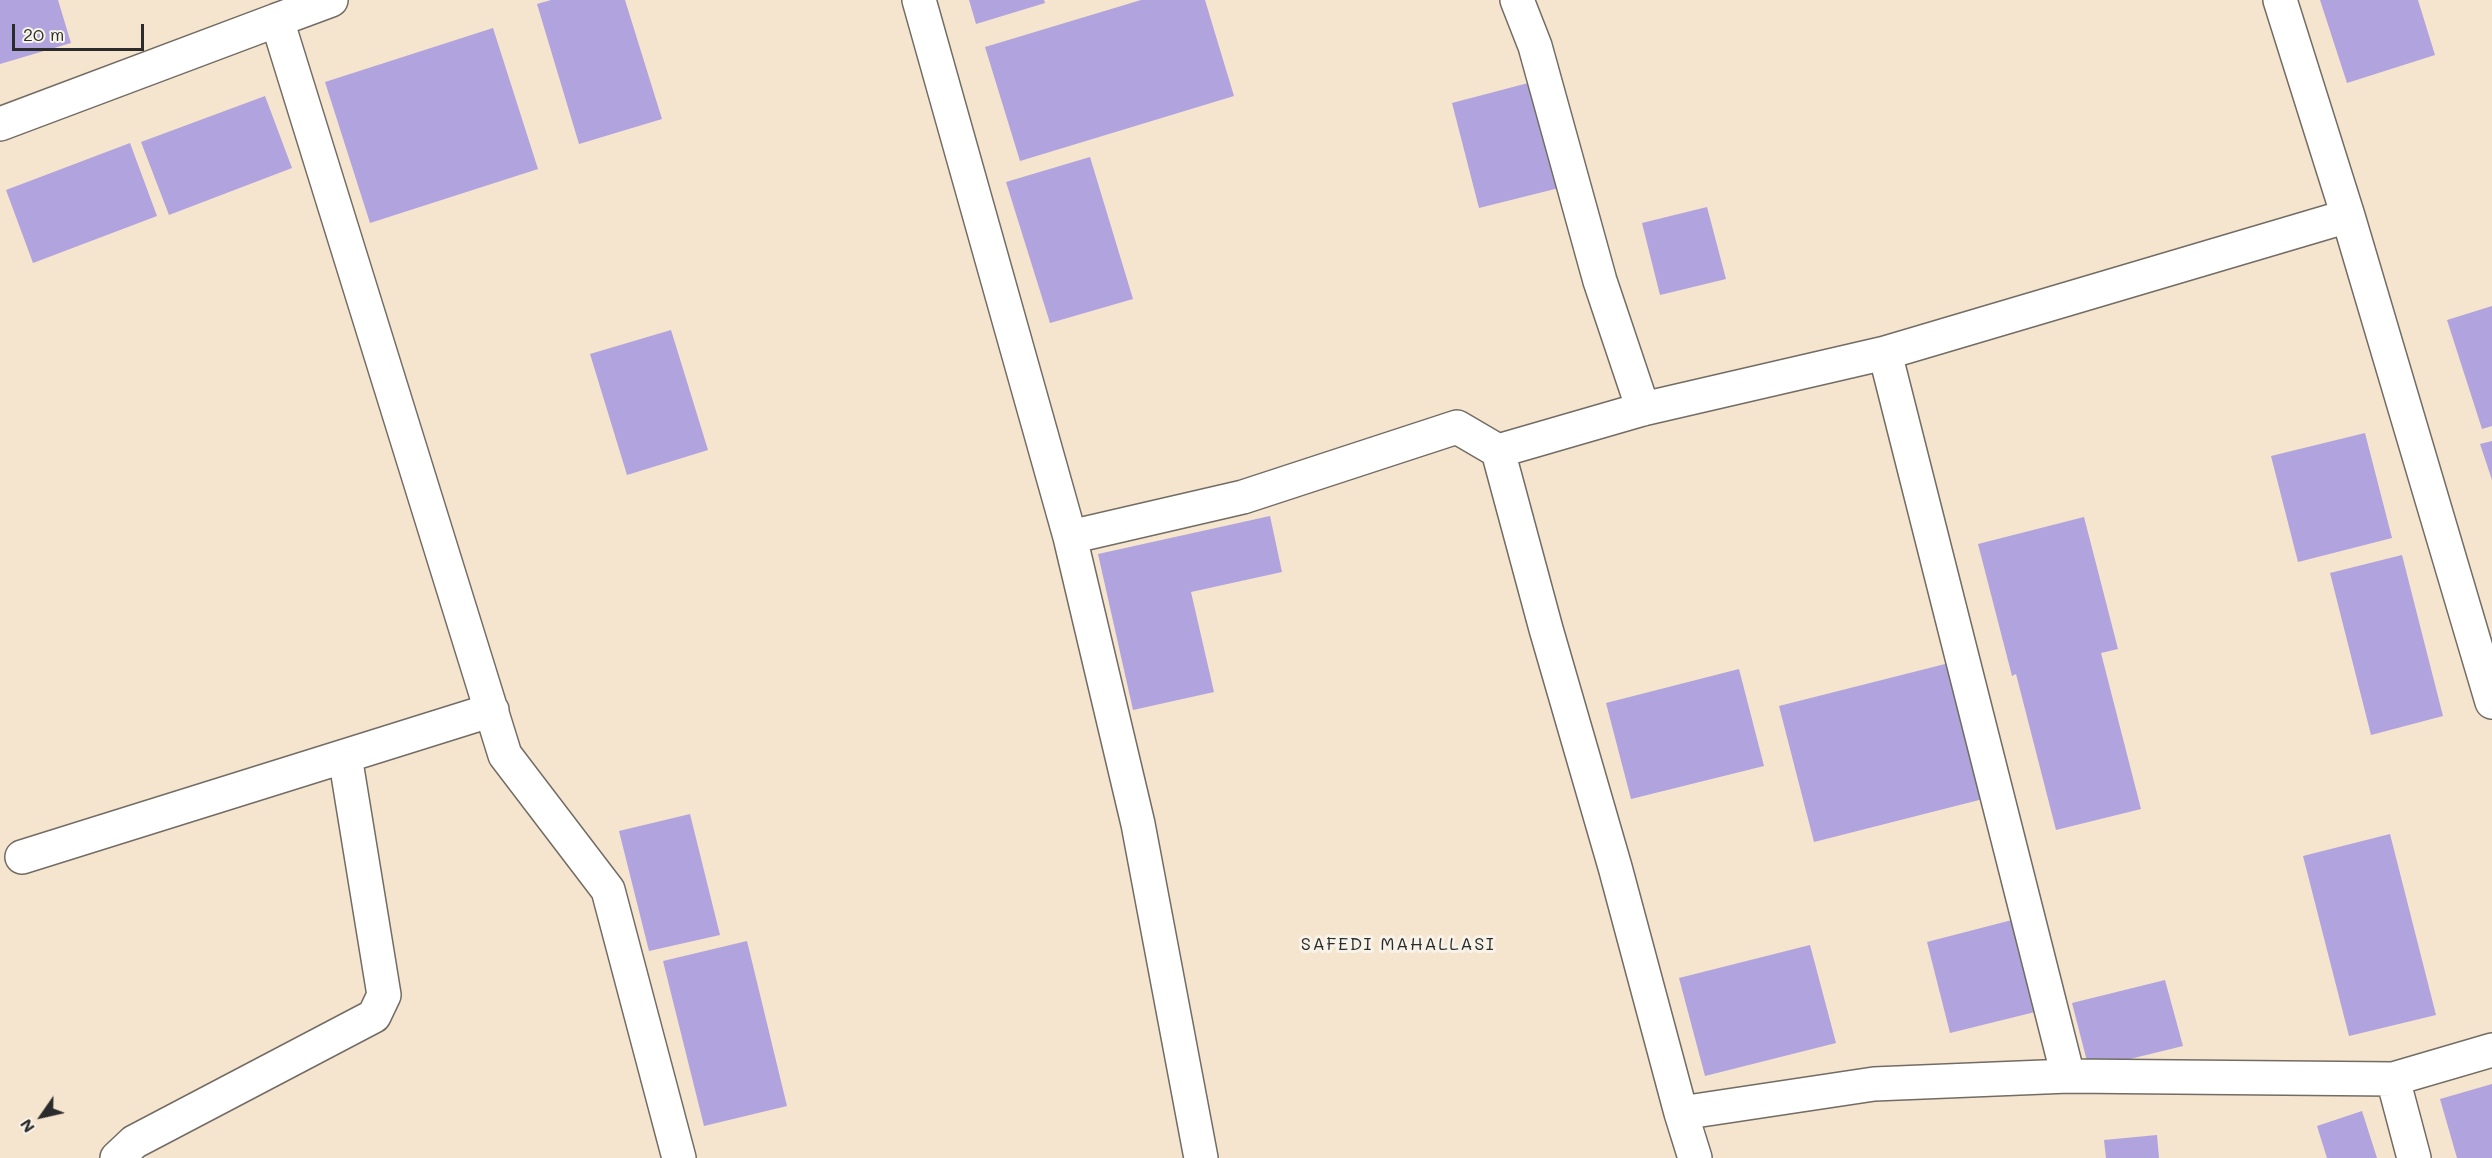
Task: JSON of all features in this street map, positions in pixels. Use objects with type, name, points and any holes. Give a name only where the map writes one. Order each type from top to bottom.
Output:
[{"type":"street","points":[[0,124],[331,0]]},
{"type":"street","points":[[920,0],[1070,537],[1138,824],[1201,1158]]},
{"type":"street","points":[[1517,0],[1535,46],[1600,281],[1643,409]]},
{"type":"street","points":[[2280,0],[2348,216],[2492,702]]},
{"type":"street","points":[[277,20],[505,754],[608,890],[679,1158]]},
{"type":"street","points":[[1070,537],[1242,497],[1457,427],[1498,450],[1643,409],[1885,353],[2348,216]]},
{"type":"street","points":[[1885,353],[2068,1076]]},
{"type":"street","points":[[1498,450],[1695,1158]]},
{"type":"street","points":[[22,857],[492,710]]},
{"type":"street","points":[[117,1158],[134,1142],[374,1016],[384,995],[345,756]]},
{"type":"street","points":[[1681,1113],[1874,1084],[2068,1076],[2393,1079],[2492,1050]]},
{"type":"street","points":[[2393,1079],[2414,1158]]},
{"type":"building","points":[[0,0],[58,0],[71,43],[0,64]]},
{"type":"building","points":[[551,0],[625,0],[662,119],[579,144],[537,4]]},
{"type":"building","points":[[969,0],[1044,0],[1045,3],[976,24]]},
{"type":"building","points":[[1141,0],[1205,0],[1234,96],[1020,161],[985,47]]},
{"type":"building","points":[[2320,0],[2418,0],[2435,55],[2347,83]]},
{"type":"building","points":[[493,28],[538,169],[370,223],[325,82]]},
{"type":"building","points":[[1532,82],[1559,188],[1479,208],[1452,103]]},
{"type":"building","points":[[265,96],[292,168],[169,215],[141,142]]},
{"type":"building","points":[[130,143],[157,216],[33,263],[6,190]]},
{"type":"building","points":[[1090,157],[1133,299],[1050,323],[1006,182]]},
{"type":"building","points":[[1707,207],[1726,279],[1660,295],[1642,223]]},
{"type":"building","points":[[2492,306],[2492,426],[2482,429],[2447,320]]},
{"type":"building","points":[[671,330],[708,450],[627,475],[590,354]]},
{"type":"building","points":[[2365,433],[2392,538],[2298,562],[2271,456]]},
{"type":"building","points":[[2492,441],[2492,480],[2480,444]]},
{"type":"building","points":[[1270,516],[1282,572],[1191,592],[1214,692],[1133,710],[1098,554]]},
{"type":"building","points":[[2084,517],[2118,649],[2101,653],[2141,809],[2056,830],[2016,674],[2012,676],[1978,544]]},
{"type":"building","points":[[2402,555],[2443,716],[2371,735],[2330,573]]},
{"type":"building","points":[[1953,662],[1987,798],[1814,842],[1779,706]]},
{"type":"building","points":[[1739,669],[1764,766],[1631,799],[1606,703]]},
{"type":"building","points":[[690,814],[720,935],[649,951],[619,831]]},
{"type":"building","points":[[2390,834],[2436,1015],[2349,1036],[2303,856]]},
{"type":"building","points":[[2012,920],[2035,1012],[1950,1033],[1927,942]]},
{"type":"building","points":[[747,941],[787,1106],[704,1126],[663,961]]},
{"type":"building","points":[[1810,945],[1836,1043],[1705,1076],[1679,978]]},
{"type":"building","points":[[2165,980],[2183,1046],[2089,1069],[2072,1003]]},
{"type":"building","points":[[2492,1084],[2492,1158],[2457,1158],[2440,1099]]},
{"type":"building","points":[[2362,1111],[2377,1158],[2327,1158],[2317,1126]]},
{"type":"building","points":[[2157,1135],[2159,1158],[2106,1158],[2104,1140]]},
{"type":"district","name":"SAFEDI MAHALLASI","points":[[1398,944]]}]
